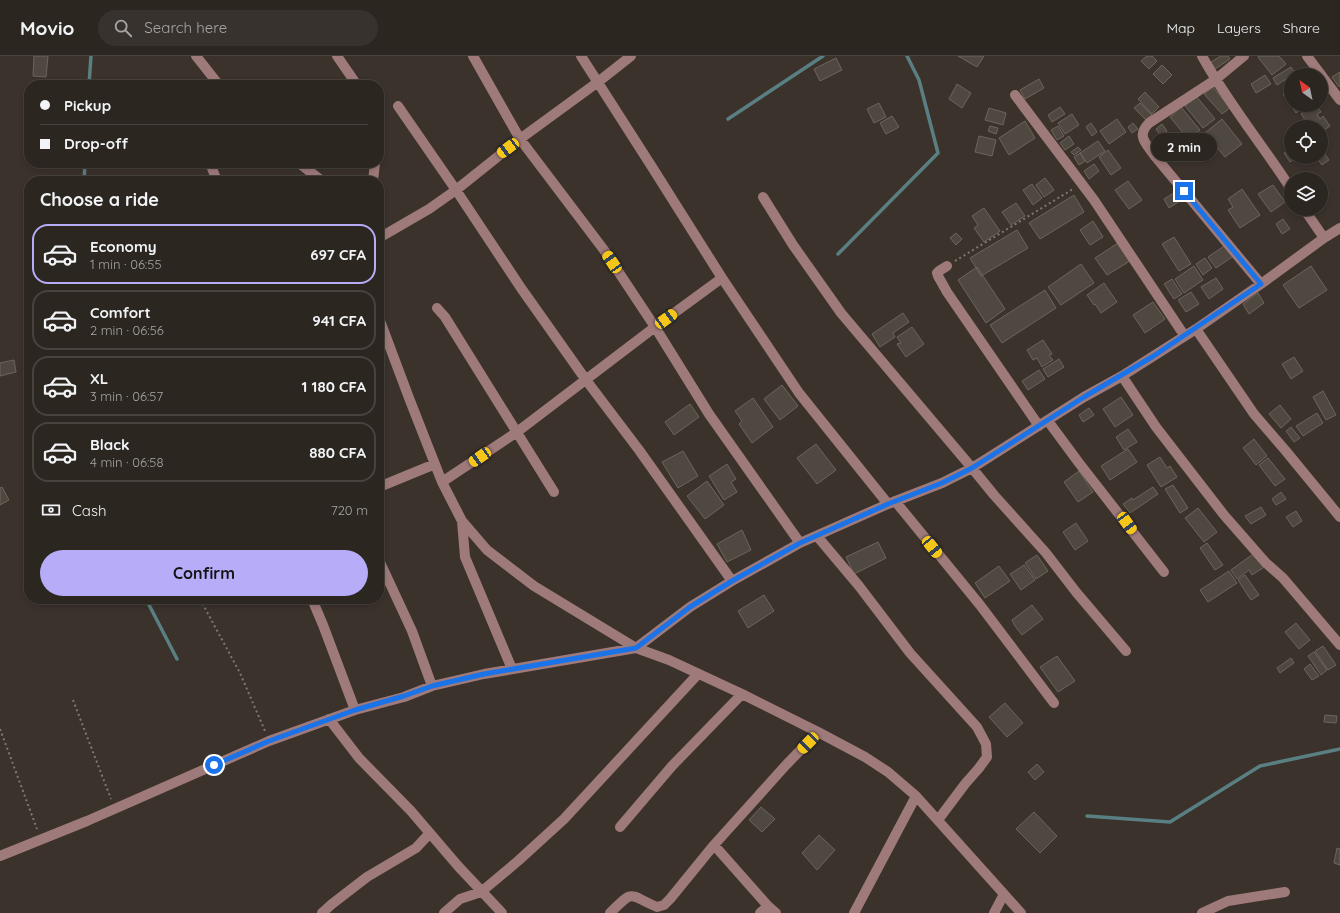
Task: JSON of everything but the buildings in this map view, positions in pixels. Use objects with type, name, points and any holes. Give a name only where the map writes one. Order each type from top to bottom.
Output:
[{"type":"street","points":[[196,56],[215,80]]},
{"type":"street","points":[[337,56],[354,80]]},
{"type":"street","points":[[473,56],[520,139],[604,250],[655,327],[709,414],[800,543]]},
{"type":"street","points":[[581,56],[722,278],[799,393],[980,605],[1054,703]]},
{"type":"street","points":[[384,235],[429,209],[456,190],[520,139],[631,56]]},
{"type":"street","points":[[1202,56],[1215,80],[1284,178]]},
{"type":"street","points":[[1244,56],[1215,80],[1149,123],[1143,129],[1142,135],[1144,141],[1154,155],[1261,284]]},
{"type":"street","points":[[1308,56],[1340,100]]},
{"type":"street","points":[[1015,95],[1082,183],[1184,335]]},
{"type":"street","points":[[398,106],[521,288],[732,581]]},
{"type":"street","points":[[305,168],[316,176]]},
{"type":"street","points":[[763,197],[793,245],[841,313],[994,495],[1046,553],[1076,592],[1126,651]]},
{"type":"street","points":[[1309,216],[1324,238]]},
{"type":"street","points":[[0,856],[87,821],[269,741],[355,710],[404,696],[432,686],[512,669],[636,648],[690,607],[732,581],[800,543],[892,502],[942,483],[972,468],[1084,397],[1122,376],[1184,335],[1196,329],[1340,228]]},
{"type":"street","points":[[948,266],[937,273],[947,292],[1039,426]]},
{"type":"street","points":[[442,482],[517,432],[722,278]]},
{"type":"street","points":[[437,308],[445,317],[554,492]]},
{"type":"street","points":[[1196,329],[1254,414],[1340,517]]},
{"type":"street","points":[[384,331],[442,482],[462,521],[487,550],[534,586],[636,648],[669,660],[742,694],[865,757],[888,772],[916,796],[1021,913]]},
{"type":"street","points":[[1122,376],[1156,427],[1224,515],[1266,563],[1283,578],[1340,645]]},
{"type":"street","points":[[1048,420],[1164,572]]},
{"type":"street","points":[[384,485],[435,464]]},
{"type":"street","points":[[462,521],[465,557],[512,669]]},
{"type":"street","points":[[818,536],[859,586],[910,653],[977,727],[986,744],[987,757],[964,784],[938,820]]},
{"type":"street","points":[[384,571],[412,631],[432,686]]},
{"type":"street","points":[[314,604],[355,710]]},
{"type":"street","points":[[444,913],[460,899],[481,892],[564,819],[698,674]]},
{"type":"street","points":[[620,827],[672,766],[742,694]]},
{"type":"street","points":[[329,719],[359,758],[411,811],[481,892],[502,913]]},
{"type":"street","points":[[610,913],[624,899],[630,896],[634,896],[657,907],[664,904],[683,884],[714,845],[818,732]]},
{"type":"street","points":[[854,913],[916,796]]},
{"type":"street","points":[[322,913],[367,877],[416,848],[430,833]]},
{"type":"street","points":[[714,845],[776,913]]},
{"type":"street","points":[[1202,913],[1228,901],[1285,892]]},
{"type":"street","points":[[994,913],[1004,894]]},
{"type":"street","points":[[760,913],[768,906]]},
{"type":"path","points":[[948,266],[1082,183]]},
{"type":"path","points":[[203,604],[240,673],[269,741]]},
{"type":"path","points":[[73,700],[115,809]]},
{"type":"path","points":[[0,729],[41,839]]},
{"type":"waterway","points":[[89,80],[91,56]]},
{"type":"waterway","points":[[728,119],[823,56]]},
{"type":"waterway","points":[[838,254],[938,153],[919,80],[907,56]]},
{"type":"waterway","points":[[84,176],[85,168]]},
{"type":"waterway","points":[[149,604],[177,659]]},
{"type":"waterway","points":[[1087,816],[1170,822],[1260,766],[1340,749]]},
{"type":"route","points":[[214,765],[269,741],[355,710],[404,696],[432,686],[484,674],[636,648],[690,607],[732,581],[800,543],[895,501],[942,483],[972,468],[1084,397],[1122,376],[1184,335],[1196,329],[1261,284],[1184,191]]}]
